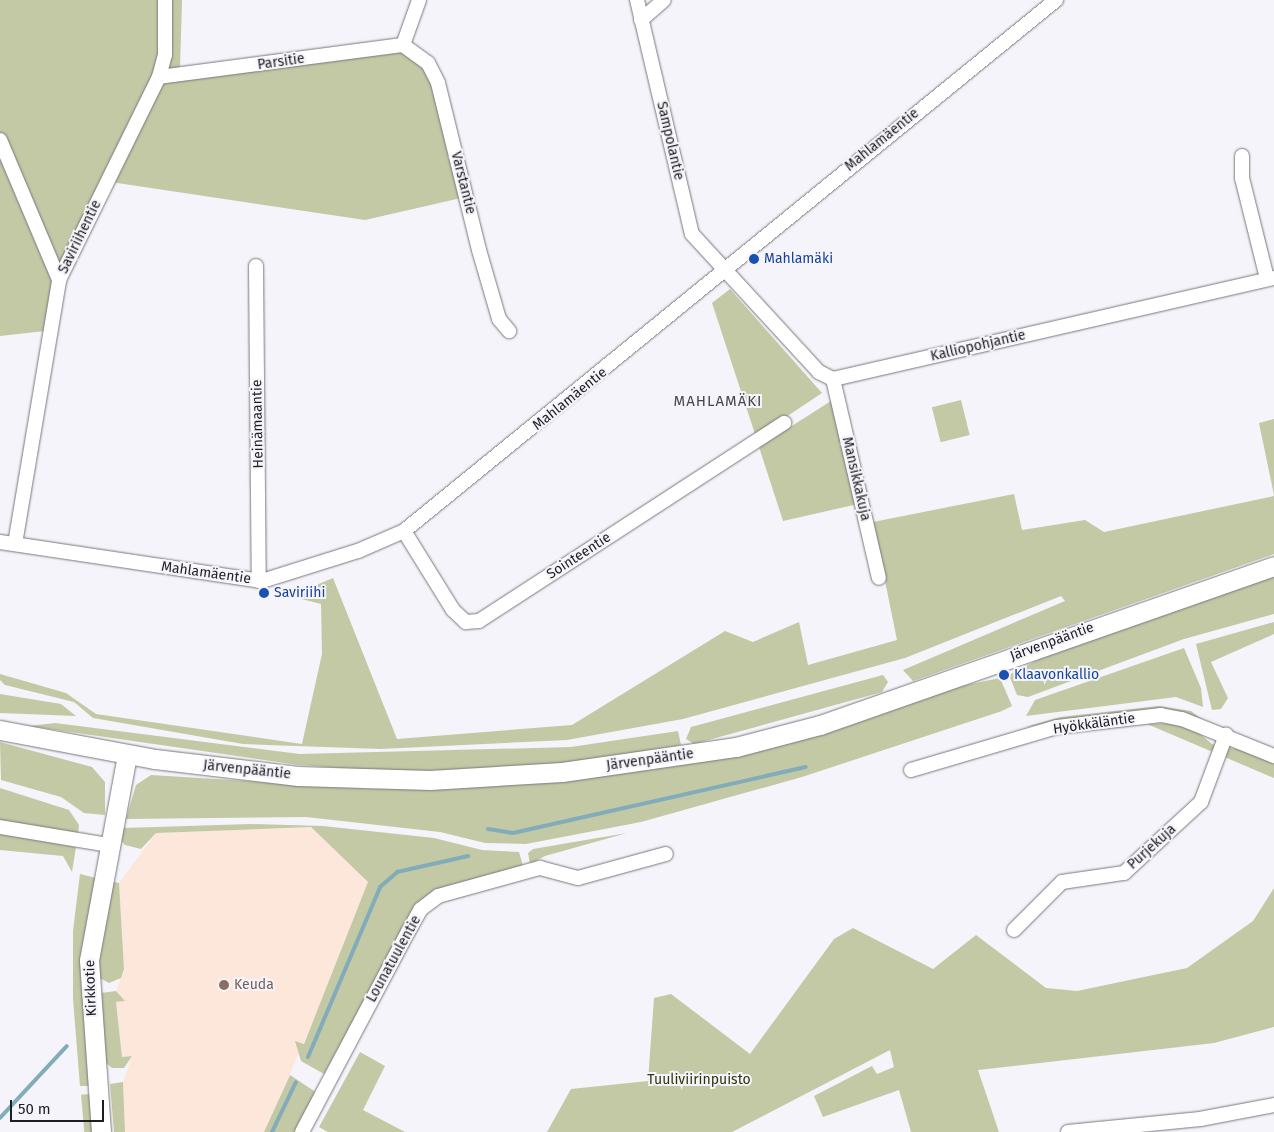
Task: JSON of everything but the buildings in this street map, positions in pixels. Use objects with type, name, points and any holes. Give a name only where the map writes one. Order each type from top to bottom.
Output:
[{"type":"main road","name":"Järvenpääntie","points":[[0,730],[127,755],[298,776],[430,780],[562,772],[736,748],[820,725],[1274,566]]},
{"type":"main road","name":"Kirkkotie","points":[[101,1132],[89,960],[127,755]]},
{"type":"street","name":"Saviriihentie","points":[[15,544],[59,280],[158,77],[165,54],[165,0]]},
{"type":"street","points":[[403,45],[418,0]]},
{"type":"street","name":"Sampolantie","points":[[637,0],[692,234],[724,272]]},
{"type":"street","points":[[641,20],[664,0]]},
{"type":"street","name":"Mahlamäentie","points":[[0,542],[259,581],[286,576],[404,531],[1056,0]]},
{"type":"street","name":"Parsitie","points":[[158,77],[403,45]]},
{"type":"street","name":"Varstantie","points":[[403,45],[428,63],[438,83],[482,259],[499,319],[508,331]]},
{"type":"street","points":[[0,140],[59,280]]},
{"type":"street","points":[[1242,156],[1242,178],[1270,278]]},
{"type":"street","name":"Heinämaantie","points":[[256,266],[259,581]]},
{"type":"street","points":[[724,272],[818,372],[833,379]]},
{"type":"street","name":"Kalliopohjantie","points":[[833,379],[1270,278]]},
{"type":"street","name":"Mansikkakuja","points":[[833,379],[879,578]]},
{"type":"street","name":"Sointeentie","points":[[404,531],[453,610],[466,622],[479,622],[784,423]]},
{"type":"street","name":"Hyökkäläntie","points":[[911,770],[1057,727],[1161,715],[1226,735],[1274,756]]},
{"type":"street","name":"Purjekuja","points":[[1014,930],[1062,882],[1124,873],[1201,802],[1226,735]]},
{"type":"street","points":[[0,827],[109,845]]},
{"type":"street","name":"Lounatuulentie","points":[[302,1132],[421,909],[438,896],[540,868],[578,878],[666,854]]},
{"type":"street","points":[[1068,1132],[1200,1119],[1274,1105]]},
{"type":"shaded area","name":"Keuda","points":[[311,827],[368,882],[344,951],[264,1132],[125,1132],[123,1082],[132,1056],[122,1057],[116,1002],[124,1001],[116,991],[124,969],[119,883],[156,833]]},
{"type":"green space","points":[[0,0],[182,0],[180,69],[393,41],[429,72],[461,198],[365,220],[104,181],[45,331],[0,336]]},
{"type":"green space","points":[[730,289],[822,393],[756,437],[712,303]]},
{"type":"green space","points":[[961,400],[970,435],[941,442],[932,407]]},
{"type":"green space","points":[[831,401],[858,504],[783,521],[759,447]]},
{"type":"green space","points":[[1274,419],[1274,495],[1259,423]]},
{"type":"green space","points":[[1014,494],[1022,530],[1085,520],[1104,532],[1274,496],[1274,554],[913,681],[903,670],[1065,601],[1061,596],[905,658],[683,719],[567,740],[381,749],[243,744],[93,718],[74,702],[5,685],[0,680],[0,674],[66,693],[96,714],[302,744],[322,654],[321,604],[290,596],[333,578],[397,739],[572,725],[725,631],[753,642],[799,622],[808,665],[897,640],[873,522]]},
{"type":"green space","points":[[1274,575],[1274,614],[1184,639],[1028,697],[1017,695],[1009,675],[1049,654]]},
{"type":"green space","points":[[1274,622],[1274,634],[1211,662],[1228,698],[1221,709],[1212,710],[1196,644]]},
{"type":"green space","points":[[1184,648],[1201,688],[1203,707],[1176,697],[1026,716],[1035,700]]},
{"type":"green space","points":[[883,675],[888,682],[882,692],[694,744],[686,739],[691,727]]},
{"type":"green space","points":[[1000,678],[1012,706],[1002,711],[802,777],[641,822],[526,844],[485,843],[440,832],[306,817],[126,819],[136,785],[151,775],[375,789],[584,779],[746,752],[956,687]]},
{"type":"green space","points":[[0,694],[61,704],[76,716],[0,713]]},
{"type":"green space","points":[[1159,706],[1191,711],[1203,720],[1163,709],[1025,727],[1061,717]]},
{"type":"green space","points":[[55,723],[300,754],[571,747],[678,731],[681,745],[577,762],[427,771],[367,770],[299,765],[29,726]]},
{"type":"green space","points":[[1173,723],[1199,733],[1212,744],[1245,751],[1274,764],[1274,778],[1147,724]]},
{"type":"green space","points":[[0,742],[92,767],[105,782],[105,815],[84,813],[61,797],[1,780]]},
{"type":"green space","points":[[0,788],[69,810],[79,825],[78,834],[0,821]]},
{"type":"green space","points":[[251,824],[323,826],[434,838],[482,850],[519,852],[523,866],[419,902],[324,1074],[301,1061],[295,1041],[304,1044],[368,882],[311,827],[156,833],[141,849],[125,845],[120,839],[123,828]]},
{"type":"green space","points":[[627,833],[545,856],[530,864],[528,853],[533,849]]},
{"type":"green space","points":[[0,834],[76,847],[72,872],[63,856],[0,850]]},
{"type":"green space","points":[[80,874],[96,878],[91,1086],[80,1086],[73,999],[73,931]]},
{"type":"green space","points":[[109,881],[119,883],[124,969],[121,978],[109,983],[96,976]]},
{"type":"green space","name":"Tuuliviirinpuisto","points":[[1274,888],[1274,1027],[1214,1043],[978,1070],[999,1132],[911,1132],[899,1090],[823,1117],[814,1096],[872,1066],[877,1074],[894,1067],[890,1050],[732,1132],[547,1132],[571,1089],[648,1081],[654,998],[671,994],[750,1054],[834,939],[853,928],[933,969],[976,935],[1046,988],[1077,991],[1187,968],[1253,921]]},
{"type":"green space","points":[[116,991],[125,1001],[116,1002],[122,1057],[132,1056],[124,1068],[112,1068],[103,1060],[101,993]]},
{"type":"green space","points":[[360,1052],[385,1066],[363,1110],[405,1132],[328,1132],[319,1127]]},
{"type":"green space","points":[[290,1075],[317,1093],[295,1132],[264,1132]]},
{"type":"green space","points":[[123,1082],[125,1132],[114,1132],[110,1084]]},
{"type":"green space","points":[[91,1094],[94,1132],[84,1132],[81,1095]]},
{"type":"waterway","points":[[488,829],[513,833],[806,767]]},
{"type":"waterway","points":[[308,1057],[380,887],[397,872],[468,856]]},
{"type":"waterway","points":[[0,1118],[67,1046]]},
{"type":"waterway","points":[[272,1132],[296,1082]]},
{"type":"place","name":"Mahlamäki","points":[[754,259]]},
{"type":"place","name":"Saviriihi","points":[[264,593]]},
{"type":"place","name":"Klaavonkallio","points":[[1004,675]]},
{"type":"place","name":"Keuda","points":[[224,985]]},
{"type":"district","name":"MAHLAMÄKI","points":[[718,402]]}]
